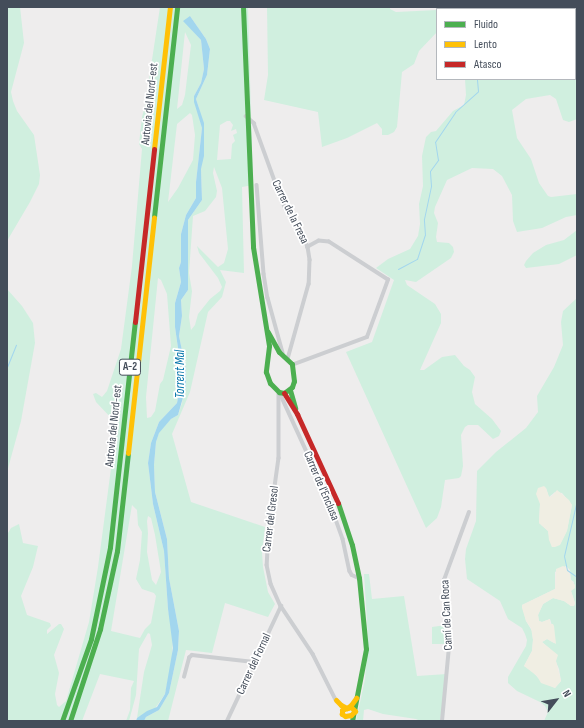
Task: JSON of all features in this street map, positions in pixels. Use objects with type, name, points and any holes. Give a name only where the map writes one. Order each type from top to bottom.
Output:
[{"type":"main road","name":"Autovia del Nord-est","points":[[62,721],[77,681],[90,639],[110,547],[170,7]]},
{"type":"main road","name":"Autovia del Nord-est","points":[[70,721],[88,670],[100,629],[117,551],[177,7]]},
{"type":"main road","points":[[243,7],[246,116],[253,247],[259,292],[268,332],[269,355],[266,364],[266,376],[270,384],[281,392],[297,414]]},
{"type":"main road","points":[[268,332],[281,353],[292,365],[294,382],[290,390],[297,414],[339,505],[352,545],[359,578],[366,649],[355,711],[351,721],[344,716],[336,700]]},
{"type":"main road","points":[[269,355],[281,353]]},
{"type":"main road","points":[[281,392],[290,390]]},
{"type":"main road","points":[[344,716],[347,708],[358,695]]},
{"type":"main road","points":[[336,700],[341,705],[355,711]]},
{"type":"main road","points":[[344,716],[352,714],[355,711]]},
{"type":"street","name":"Carrer de la Fresa","points":[[246,116],[254,123],[280,195],[308,248],[310,272],[309,284],[288,359]]},
{"type":"street","points":[[257,185],[264,274],[281,353]]},
{"type":"street","points":[[292,365],[367,337],[388,280],[329,242],[319,241],[308,248]]},
{"type":"street","name":"Carrer de l'Enclusa","points":[[281,392],[333,511],[343,539],[350,571],[352,575],[359,578]]},
{"type":"street","name":"Carrer del Gresol","points":[[281,392],[279,458],[266,552],[267,565],[271,584],[281,606],[313,654],[336,700]]},
{"type":"street","name":"Camí de Can Roca","points":[[442,721],[450,647],[444,580],[469,512]]},
{"type":"street","name":"Carrer del Fornal","points":[[227,721],[281,606]]},
{"type":"street","points":[[184,677],[189,658],[192,655],[254,662]]},
{"type":"green space","points":[[7,7],[20,7],[24,43],[11,92],[17,111],[34,135],[40,175],[39,184],[30,202],[7,241]]},
{"type":"green space","points":[[160,7],[248,7],[253,185],[242,187],[244,273],[220,270],[226,282],[222,297],[208,312],[190,392],[172,434],[191,502],[265,527],[262,552],[263,567],[268,592],[275,604],[268,617],[225,603],[212,653],[186,650],[168,721],[144,721],[146,717],[159,710],[169,693],[178,650],[179,631],[169,578],[167,539],[155,492],[154,465],[156,442],[159,432],[171,419],[178,415],[182,403],[186,370],[179,336],[182,316],[181,300],[188,290],[188,220],[202,200],[201,169],[204,141],[199,108],[196,99],[207,75],[210,49],[206,39],[190,16],[192,30],[201,40],[204,69],[201,83],[194,96],[202,128],[196,182],[196,198],[186,215],[181,234],[181,262],[179,268],[181,282],[175,303],[175,327],[182,376],[177,403],[159,422],[151,443],[148,463],[153,504],[164,551],[168,609],[173,634],[172,660],[165,694],[154,710],[137,718],[144,672],[152,645],[150,634],[148,633],[139,649],[136,695],[129,721],[126,721],[130,710],[131,688],[134,681],[100,674],[82,721],[7,721],[7,550],[8,533],[11,528],[19,524],[23,543],[38,546],[33,567],[21,596],[27,615],[50,623],[51,626],[47,630],[47,634],[59,624],[61,624],[64,629],[54,655],[59,673],[55,694],[57,705],[59,707],[66,701],[89,622],[98,567],[115,438],[113,420],[96,402],[93,394],[96,393],[102,397],[107,391],[121,349],[132,266],[142,149],[139,144],[142,117]],"holes":[[[185,32],[191,45],[185,95],[182,105],[177,109]],[[190,113],[192,115],[195,135],[193,160],[178,188],[168,202],[177,124]],[[230,121],[233,125],[231,131],[236,129],[237,133],[233,135],[235,141],[232,144],[231,159],[217,160],[220,125]],[[214,167],[222,188],[228,249],[224,263],[218,267],[197,246],[199,253],[218,278],[222,287],[198,314],[195,325],[191,330],[189,317],[192,291],[189,273],[193,216],[205,211],[216,197],[217,191],[213,173]],[[158,278],[161,280],[167,294],[171,346],[163,380],[160,384],[155,411],[151,417],[147,418],[146,397]],[[132,505],[137,510],[138,525],[142,532],[140,560],[136,579],[142,589],[154,593],[156,596],[151,623],[145,629],[140,638],[111,631]],[[148,516],[151,518],[155,535],[161,572],[156,585],[152,580],[147,552]]]},
{"type":"green space","points":[[267,7],[390,7],[390,9],[396,12],[436,10],[436,33],[419,51],[414,64],[402,72],[397,127],[394,132],[388,135],[382,135],[382,129],[377,123],[347,138],[322,147],[318,112],[264,100],[268,75]]},
{"type":"green space","points":[[577,7],[577,119],[569,122],[563,120],[556,99],[550,95],[526,99],[512,110],[517,138],[531,159],[539,183],[548,196],[551,197],[577,194],[577,215],[566,217],[542,228],[517,232],[513,221],[512,195],[502,176],[493,169],[472,168],[447,180],[435,207],[434,213],[438,223],[436,237],[437,242],[449,243],[453,247],[454,252],[451,258],[416,282],[405,280],[407,285],[435,304],[441,314],[441,323],[420,370],[424,370],[442,357],[455,355],[475,377],[472,392],[475,404],[492,419],[501,431],[499,436],[493,439],[478,425],[468,425],[465,427],[461,435],[463,466],[461,476],[459,478],[445,480],[441,507],[437,518],[426,528],[346,352],[372,342],[394,280],[376,268],[388,259],[410,249],[418,236],[420,224],[419,204],[423,186],[422,156],[426,137],[431,132],[436,131],[453,111],[464,105],[466,95],[465,80],[576,80],[576,8],[508,8]]},
{"type":"green space","points":[[577,230],[577,255],[559,264],[526,268],[524,265],[533,253],[546,245],[564,240]]},
{"type":"green space","points":[[7,289],[22,306],[33,323],[35,343],[21,421],[7,472]]},
{"type":"green space","points":[[577,298],[577,721],[544,721],[548,712],[545,706],[517,691],[508,683],[508,677],[526,646],[527,640],[525,634],[522,628],[508,619],[500,601],[467,579],[465,559],[466,549],[476,521],[477,471],[496,452],[526,428],[538,412],[537,396],[554,367],[563,345],[561,322],[563,311]],"holes":[[[546,488],[549,497],[555,492],[562,493],[572,505],[567,530],[560,544],[552,547],[548,531],[539,523],[540,504]],[[566,566],[570,570],[571,580],[574,582],[571,591],[575,603],[574,606],[553,598],[543,604],[538,615],[539,621],[542,622],[550,619],[554,632],[554,643],[547,639],[542,642],[551,650],[559,669],[561,681],[555,688],[540,680],[529,668],[524,666],[532,651],[533,640],[532,631],[526,621],[522,605],[555,589],[555,572]]]},
{"type":"green space","points":[[364,574],[369,574],[372,599],[404,596],[417,676],[447,674],[440,721],[420,721],[416,719],[383,714],[368,709],[364,710],[363,721],[356,721],[365,679],[368,638]]},
{"type":"green space","points":[[446,625],[447,644],[432,644],[432,627]]},
{"type":"sand","points":[[544,486],[549,497],[552,496],[557,490],[569,500],[572,505],[567,531],[560,545],[555,547],[552,547],[549,540],[548,531],[539,523],[540,504],[536,494],[538,488]]},
{"type":"sand","points":[[563,566],[568,568],[571,580],[575,585],[575,588],[571,591],[575,603],[574,606],[553,598],[543,604],[538,615],[539,621],[542,622],[550,619],[550,624],[553,624],[554,626],[556,644],[547,639],[542,642],[558,655],[556,661],[561,681],[555,688],[541,683],[537,676],[524,666],[532,651],[533,640],[531,628],[526,621],[522,605],[555,589],[556,569]]},
{"type":"water","points":[[190,16],[206,39],[210,49],[207,75],[196,99],[204,123],[204,156],[201,169],[202,200],[188,220],[188,290],[181,300],[182,316],[179,336],[186,370],[186,387],[178,415],[171,419],[159,433],[156,442],[154,465],[155,492],[167,539],[169,578],[179,631],[178,650],[169,693],[162,705],[159,710],[146,717],[144,721],[136,721],[137,718],[147,711],[157,707],[165,694],[173,648],[168,609],[164,551],[153,504],[148,463],[151,443],[159,422],[177,403],[182,376],[175,327],[175,303],[181,282],[179,268],[181,262],[181,234],[186,215],[196,198],[196,182],[202,128],[194,102],[194,96],[201,83],[204,69],[201,40],[183,21]]},
{"type":"waterway","points":[[398,269],[417,259],[425,235],[424,219],[431,186],[430,171],[438,160],[435,142],[455,112],[478,91],[477,80]]},
{"type":"waterway","points":[[7,367],[16,345]]},
{"type":"waterway","points":[[577,500],[564,556],[567,570],[577,577]]},
{"type":"traffic: fast","points":[[154,217],[177,7]]},
{"type":"traffic: fast","points":[[243,7],[253,247],[269,346],[266,372],[270,383],[279,392],[284,393],[292,387],[294,381],[292,364],[279,352],[268,332]]},
{"type":"traffic: fast","points":[[62,721],[91,639],[110,547],[135,322]]},
{"type":"traffic: fast","points":[[290,390],[295,408]]},
{"type":"traffic: fast","points":[[70,721],[100,629],[117,551],[128,453]]},
{"type":"traffic: fast","points":[[338,503],[352,545],[359,578],[366,649],[352,721]]},
{"type":"traffic: slow","points":[[154,149],[170,7]]},
{"type":"traffic: slow","points":[[128,453],[154,217]]},
{"type":"traffic: slow","points":[[336,700],[341,705],[347,708],[351,707],[355,711],[351,715],[345,716],[342,714],[342,710],[347,708],[351,705],[356,698]]},
{"type":"traffic: jam","points":[[135,322],[154,149]]},
{"type":"traffic: jam","points":[[284,393],[297,414],[338,503]]},
{"type":"water label","name":"Torrent Mal","points":[[180,374]]}]
